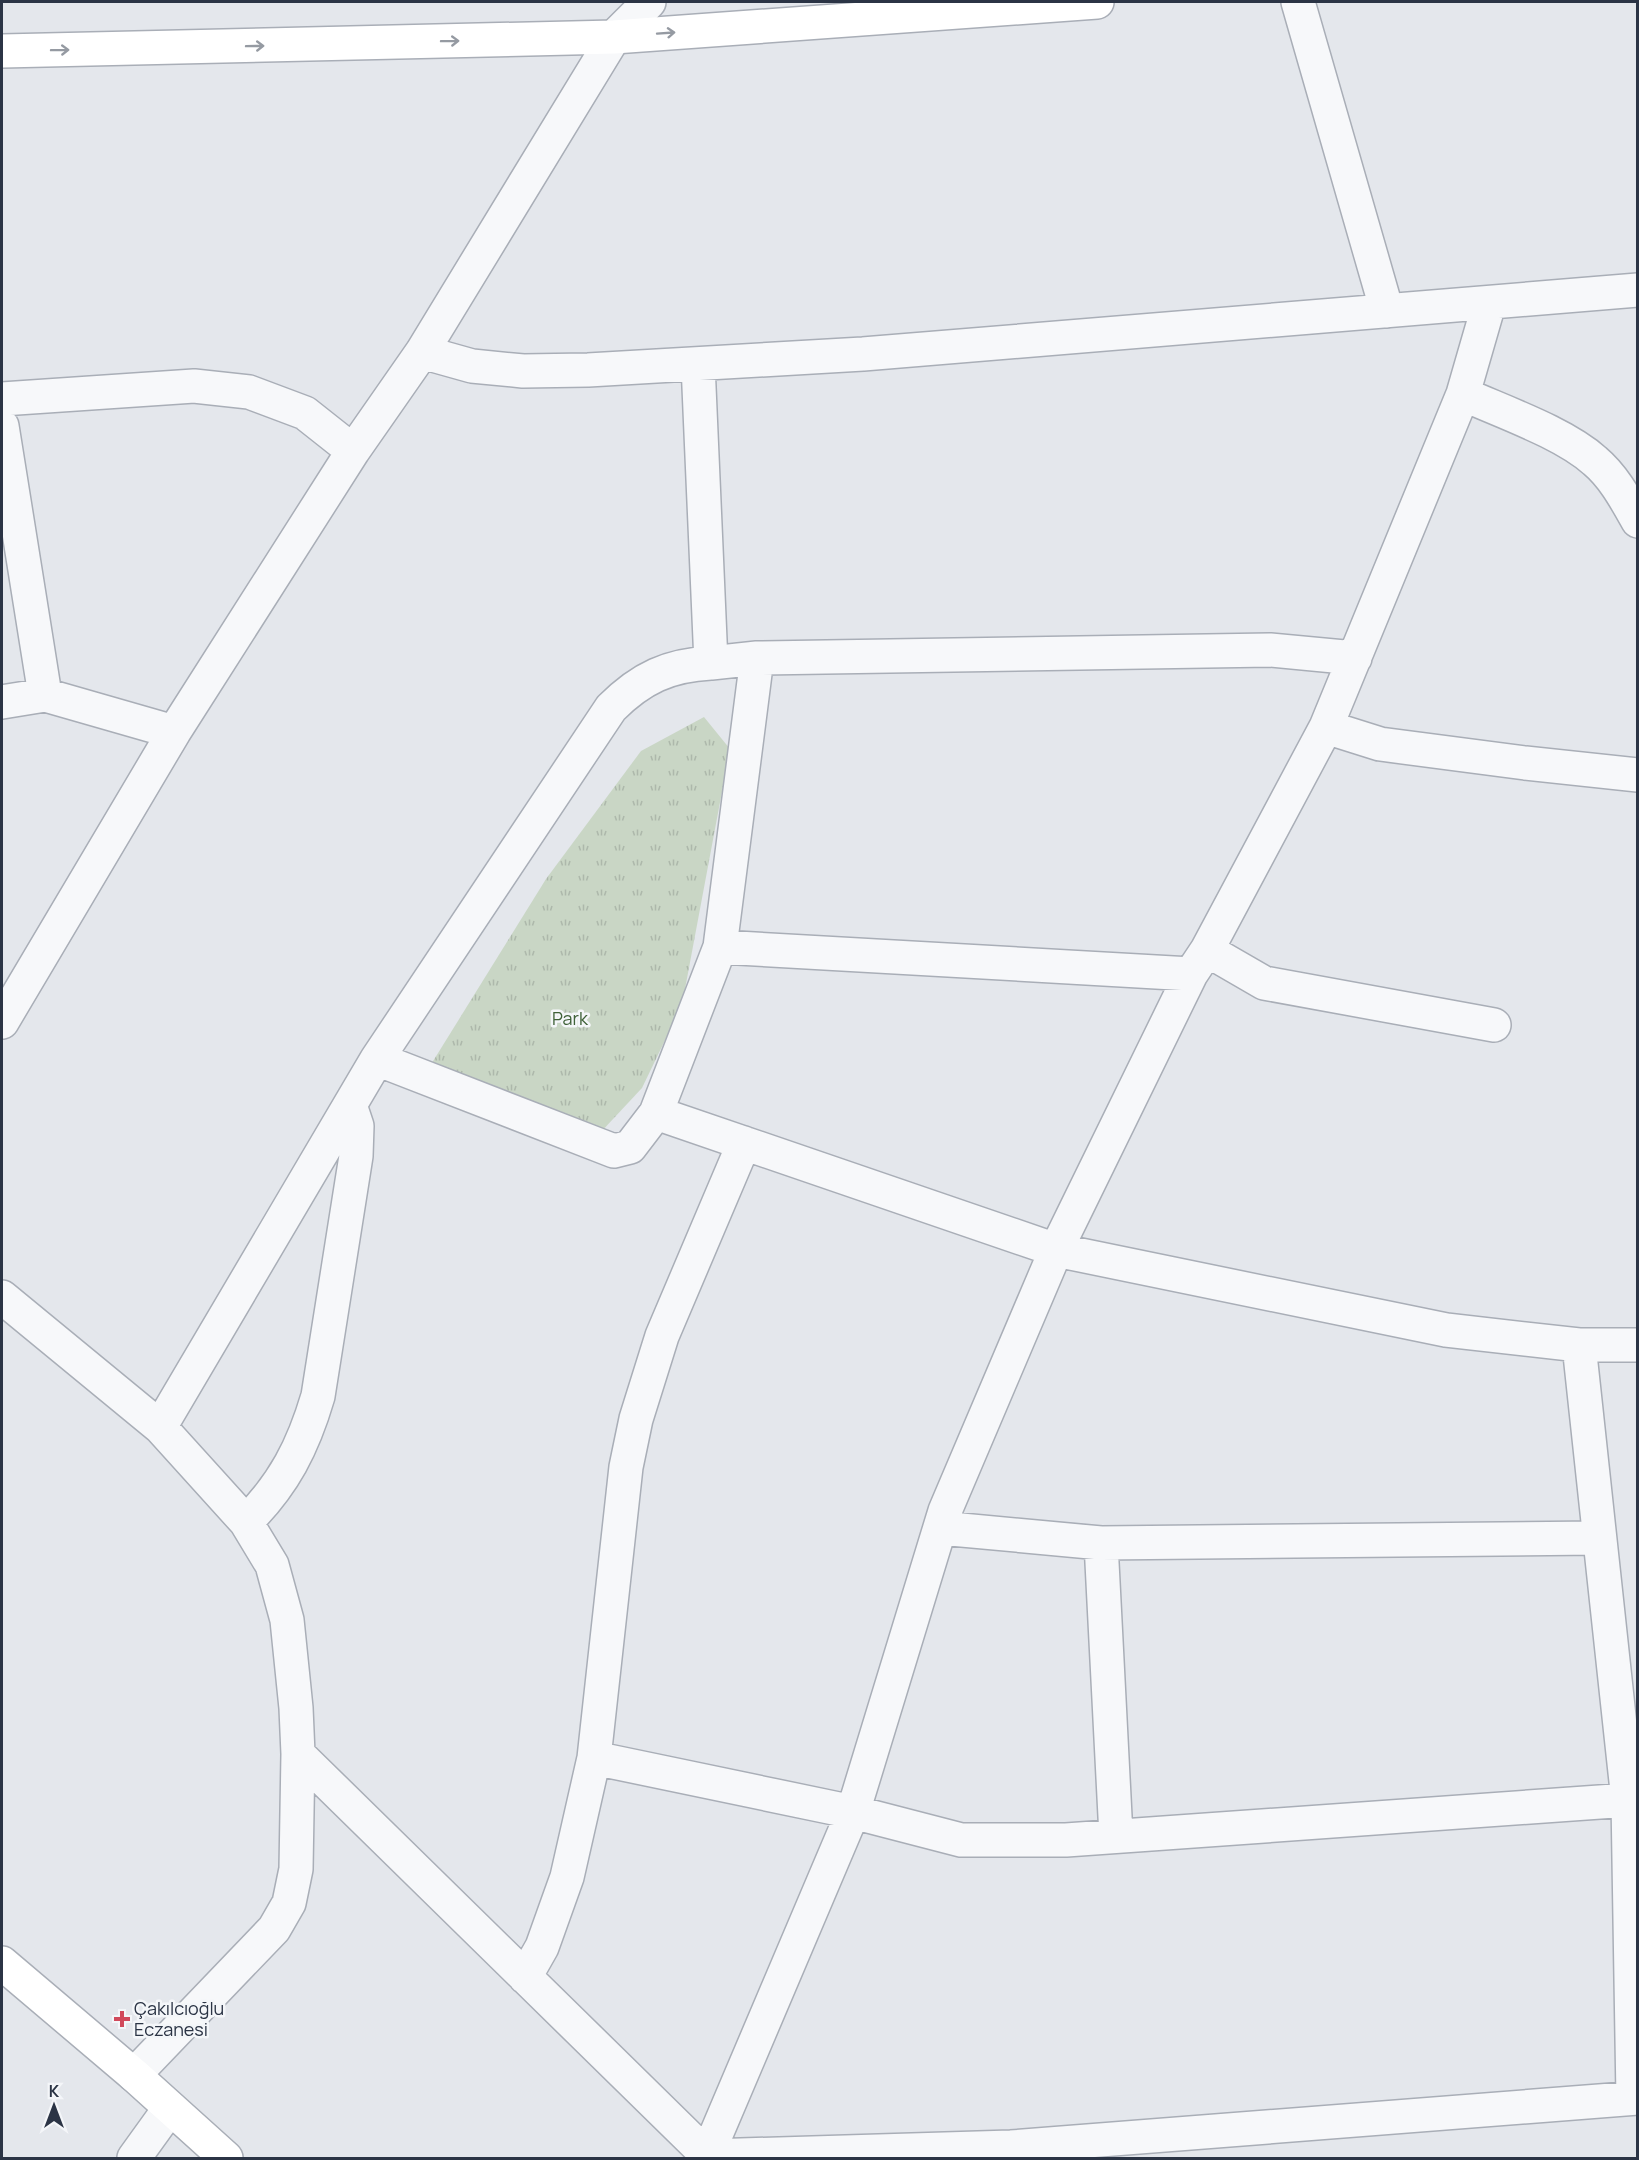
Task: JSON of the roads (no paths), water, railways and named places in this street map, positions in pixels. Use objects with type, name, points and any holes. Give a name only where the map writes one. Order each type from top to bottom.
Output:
[{"type":"main road","points":[[2,51],[614,37],[1097,2]]},
{"type":"main road","points":[[2,1963],[134,2075],[226,2158]]},
{"type":"street","points":[[2,1022],[174,732],[353,451],[422,352],[614,37],[649,2]]},
{"type":"street","points":[[1298,2],[1387,311]]},
{"type":"street","points":[[422,352],[472,366],[523,371],[588,370],[863,354],[1638,290]]},
{"type":"street","points":[[707,2157],[853,1812],[950,1500],[1056,1250],[1199,962],[1326,727],[1463,394],[1489,303]]},
{"type":"street","points":[[698,364],[711,663]]},
{"type":"street","points":[[2,399],[194,386],[249,392],[304,413],[353,451]]},
{"type":"street","points":[[1463,394],[1564,440],[1596,461],[1622,492],[1638,521]]},
{"type":"street","points":[[2,426],[45,695]]},
{"type":"street","points":[[160,1427],[377,1059],[611,708],[646,679],[689,664],[757,658],[1270,650],[1354,658]]},
{"type":"street","points":[[377,1059],[614,1151],[630,1147],[656,1113],[720,947],[757,658]]},
{"type":"street","points":[[2,702],[45,695],[174,732]]},
{"type":"street","points":[[1326,727],[1380,744],[1638,775]]},
{"type":"street","points":[[720,947],[1199,962],[1264,982],[1494,1025]]},
{"type":"street","points":[[246,1522],[265,1503],[296,1457],[309,1427],[318,1396],[356,1156],[357,1126],[350,1105]]},
{"type":"street","points":[[656,1113],[1056,1250],[1446,1330],[1579,1345],[1638,1345]]},
{"type":"street","points":[[525,1977],[542,1947],[567,1877],[594,1758],[627,1467],[636,1419],[662,1336],[744,1143]]},
{"type":"street","points":[[2,1297],[160,1427],[246,1522],[272,1565],[287,1620],[298,1754],[296,1869],[289,1903],[274,1929],[134,2075]]},
{"type":"street","points":[[298,1754],[707,2157],[1012,2153],[1635,2098],[1628,1800],[1579,1345]]},
{"type":"street","points":[[940,1528],[1101,1543],[1599,1538]]},
{"type":"street","points":[[1101,1543],[1116,1836]]},
{"type":"street","points":[[594,1758],[853,1812],[961,1840],[1066,1840],[1628,1800]]},
{"type":"street","points":[[134,2158],[170,2108]]},
{"type":"place","name":"Çakılcıoğlu Eczanesi","points":[[122,2019]]},
{"type":"park label","name":"Park","points":[[570,1019]]}]
